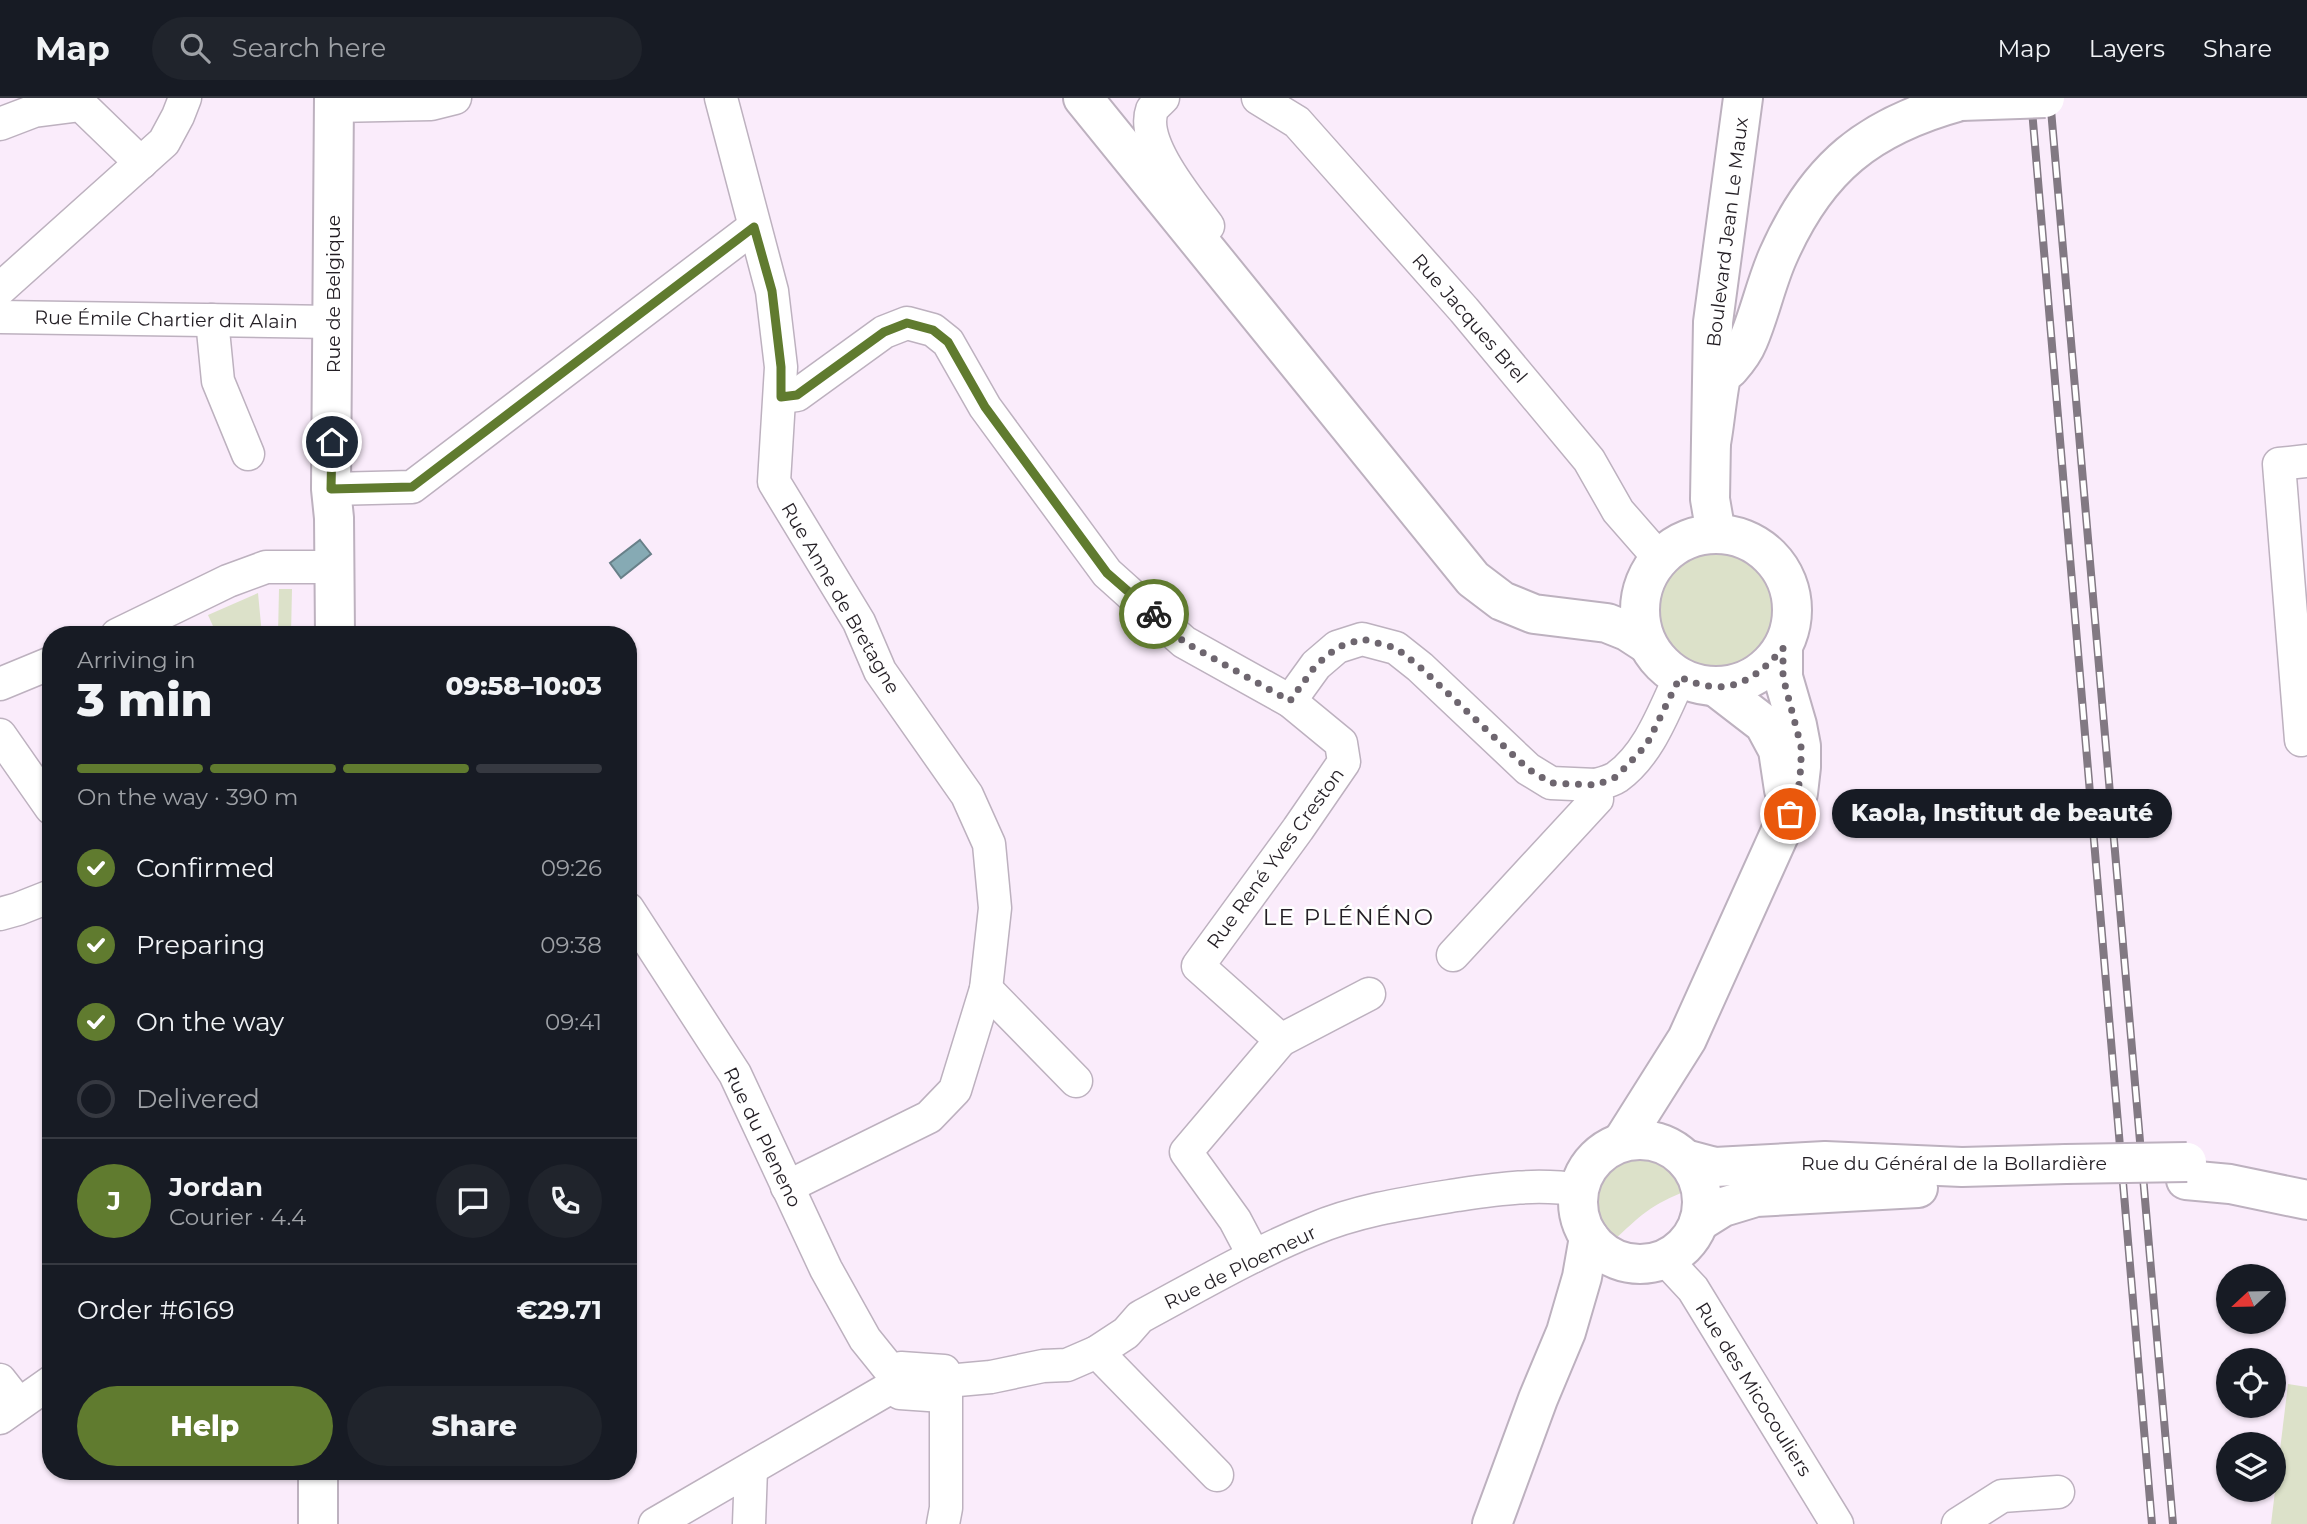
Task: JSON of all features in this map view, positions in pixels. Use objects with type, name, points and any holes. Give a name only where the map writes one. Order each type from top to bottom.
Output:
[{"type":"main road","points":[[1083,98],[1472,579],[1502,601],[1534,614],[1607,623],[1627,631],[1647,644]]},
{"type":"main road","name":"Boulevard Jean Le Maux","points":[[1716,534],[1710,499],[1713,322],[1743,98]]},
{"type":"main road","points":[[1712,443],[1722,375],[1740,356],[1747,342],[1777,258],[1791,229],[1827,176],[1852,151],[1883,130],[1928,110],[1961,101],[2045,98]]},
{"type":"main road","name":"Rue de Belgique","points":[[334,102],[331,489],[334,518],[335,626]]},
{"type":"main road","name":"Rue de Belgique","points":[[320,626],[320,567],[324,518],[331,489]]},
{"type":"main road","points":[[1622,1142],[1687,1039],[1781,834],[1798,793],[1801,766],[1797,725],[1783,677],[1783,648],[1793,611],[1782,572],[1758,547],[1738,536],[1716,534],[1686,540],[1660,559],[1644,585],[1640,608],[1642,629],[1647,644],[1660,662],[1698,682],[1764,724],[1778,750],[1784,796],[1781,834]]},
{"type":"main road","points":[[1698,682],[1729,686],[1747,680],[1765,669],[1783,648]]},
{"type":"main road","points":[[1678,1153],[1674,1092],[1687,1039]]},
{"type":"main road","points":[[1566,1332],[1648,1261],[1679,1250],[1691,1237],[1699,1222],[1703,1199],[1695,1172],[1678,1153],[1656,1141],[1639,1139],[1622,1142],[1607,1149],[1594,1160],[1584,1174],[1578,1206],[1581,1223],[1601,1250],[1615,1259],[1648,1261]]},
{"type":"main road","name":"Rue du Général de la Bollardière","points":[[1678,1153],[1715,1167],[1825,1161],[2067,1173]]},
{"type":"main road","name":"Rue du Général de la Bollardière","points":[[1699,1222],[1723,1207],[1756,1197],[2067,1173],[2187,1171],[2232,1167],[2307,1180]]},
{"type":"main road","name":"Rue du Général de la Bollardière","points":[[2187,1171],[2230,1184],[2307,1200]]},
{"type":"main road","points":[[1492,1524],[1566,1332],[1582,1277],[1589,1237]]},
{"type":"main road","points":[[318,1480],[318,1524]]},
{"type":"street","points":[[0,289],[164,142],[185,98]]},
{"type":"street","points":[[334,102],[430,104],[455,98]]},
{"type":"street","name":"Rue Anne de Bretagne","points":[[721,98],[772,291],[781,367],[774,482],[859,622],[880,671],[967,795],[989,844],[995,908],[986,989],[955,1090],[929,1117],[787,1188]]},
{"type":"street","points":[[1163,98],[1152,108],[1150,127],[1162,160],[1335,411]]},
{"type":"street","name":"Rue Jacques Brel","points":[[1258,98],[1297,122],[1464,310],[1589,460],[1618,511],[1660,559]]},
{"type":"street","points":[[0,124],[34,111],[81,104],[141,163]]},
{"type":"street","points":[[331,489],[412,487],[754,227]]},
{"type":"street","name":"Rue Émile Chartier dit Alain","points":[[0,317],[332,322]]},
{"type":"street","points":[[212,320],[218,381],[248,454]]},
{"type":"street","points":[[781,397],[797,395],[884,332],[907,323],[933,330],[948,342],[985,407],[1107,573],[1184,642],[1290,701],[1316,665],[1338,647],[1362,639],[1396,648],[1420,667],[1528,769],[1551,783],[1596,785],[1616,777],[1643,748],[1661,719],[1698,682]]},
{"type":"street","points":[[2293,462],[2301,740]]},
{"type":"street","points":[[136,626],[228,581],[266,567],[320,567]]},
{"type":"street","points":[[0,684],[42,667]]},
{"type":"street","name":"Rue René Yves Creston","points":[[1281,1040],[1198,966],[1344,762],[1341,743],[1290,701]]},
{"type":"street","points":[[0,735],[42,795]]},
{"type":"street","points":[[1453,955],[1597,799],[1596,785]]},
{"type":"street","points":[[0,914],[42,905]]},
{"type":"street","name":"Rue du Pleneno","points":[[637,923],[735,1074],[787,1188],[839,1292],[865,1339],[895,1380]]},
{"type":"street","points":[[986,989],[1076,1081]]},
{"type":"street","points":[[1254,1256],[1235,1220],[1186,1152],[1281,1040],[1369,994]]},
{"type":"street","name":"Rue de Ploemeur","points":[[895,1380],[948,1386],[1043,1366],[1067,1365],[1097,1352],[1126,1333],[1140,1317],[1254,1256],[1312,1229],[1358,1214],[1401,1204],[1518,1186],[1579,1190]]},
{"type":"street","name":"Rue des Micocouliers","points":[[1648,1261],[1693,1289],[1837,1524]]},
{"type":"street","points":[[1097,1352],[1217,1475]]},
{"type":"street","points":[[655,1524],[751,1469],[895,1380]]},
{"type":"street","points":[[6,1401],[42,1386]]},
{"type":"street","points":[[943,1524],[946,1508],[948,1386]]},
{"type":"street","points":[[750,1524],[751,1469]]},
{"type":"street","points":[[1958,1524],[2003,1496],[2058,1492]]},
{"type":"green space","points":[[1716,549],[1739,553],[1759,567],[1773,587],[1777,610],[1773,633],[1759,653],[1739,667],[1716,671],[1693,667],[1673,653],[1659,633],[1655,610],[1659,587],[1673,567],[1693,553]]},
{"type":"green space","points":[[279,589],[292,589],[291,626],[278,626]]},
{"type":"green space","points":[[258,593],[261,626],[213,626],[208,615]]},
{"type":"green space","points":[[1653,1155],[1677,1171],[1689,1190],[1665,1200],[1647,1212],[1612,1242],[1595,1217],[1593,1199],[1598,1183],[1608,1169],[1622,1159]]},
{"type":"green space","points":[[2288,1384],[2307,1387],[2307,1524],[2271,1524],[2274,1502],[2286,1502],[2286,1432],[2282,1432],[2286,1418]]},
{"type":"water","points":[[640,540],[651,554],[621,578],[610,563]]},
{"type":"railway","points":[[2031,98],[2152,1524]]},
{"type":"railway","points":[[2050,98],[2173,1524]]},
{"type":"way so far","points":[[1154,614],[1184,642],[1290,701],[1316,665],[1338,647],[1362,639],[1396,648],[1420,667],[1528,769],[1551,783],[1575,785],[1596,785],[1616,777],[1631,764],[1661,719],[1680,677],[1694,684],[1729,686],[1747,680],[1765,669],[1783,648],[1783,677],[1801,746],[1798,793],[1790,814]]},
{"type":"place","name":"Kaola, Institut de beauté","points":[[1790,814]]},
{"type":"district","name":"LE PLÉNÉNO","points":[[1349,917]]},
{"type":"route","points":[[332,442],[331,489],[412,487],[754,227],[772,291],[781,367],[781,397],[797,395],[884,332],[907,323],[933,330],[948,342],[985,407],[1107,573],[1154,614]]}]
